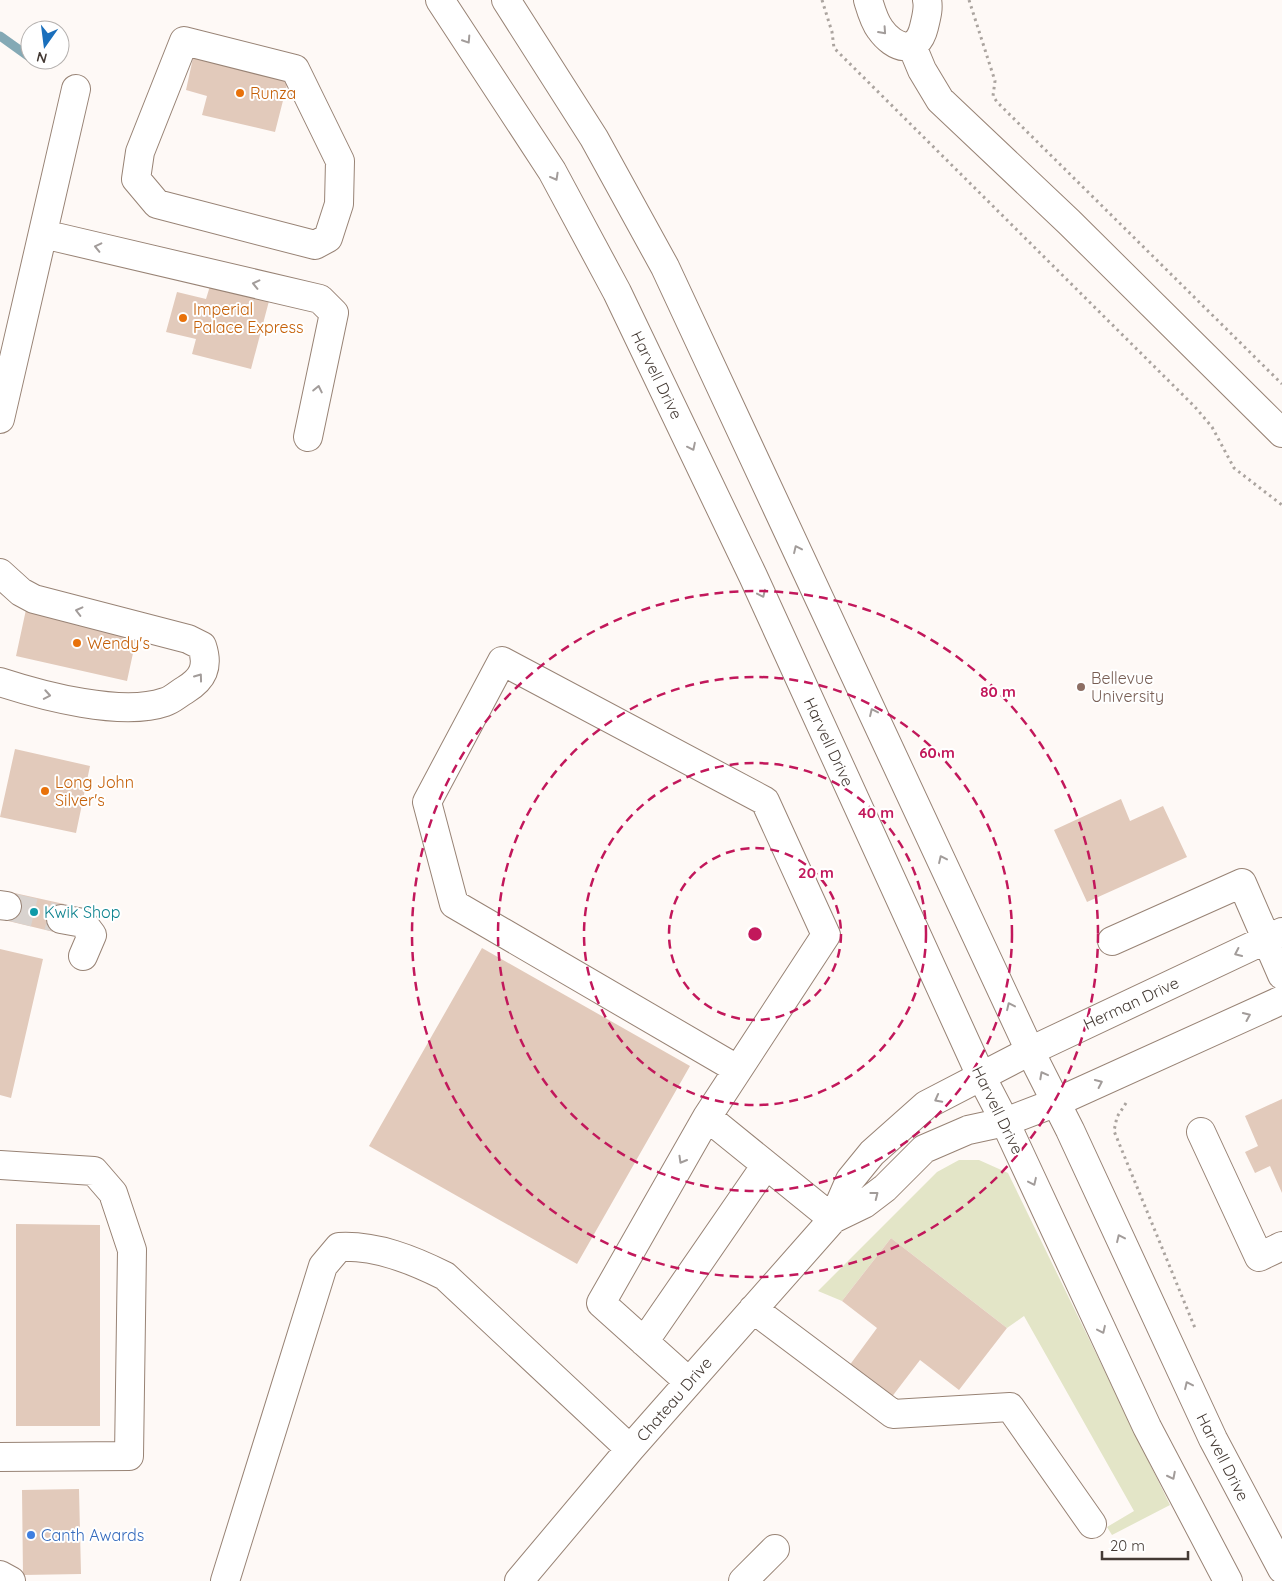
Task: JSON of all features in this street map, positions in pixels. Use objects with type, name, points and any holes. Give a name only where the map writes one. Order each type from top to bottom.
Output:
[{"type":"main road","name":"Harvell Drive","points":[[440,0],[552,171],[617,292],[753,576],[981,1076],[1005,1122],[1147,1427],[1228,1581]]},
{"type":"main road","name":"Harvell Drive","points":[[506,0],[594,138],[665,267],[1030,1051],[1057,1102],[1213,1440],[1282,1568]]},
{"type":"main road","points":[[868,0],[882,32],[901,46],[918,44],[922,37],[926,17],[926,0]]},
{"type":"main road","points":[[184,41],[295,69],[340,161],[339,204],[328,238],[315,245],[157,204],[136,179],[140,152],[184,41]]},
{"type":"main road","points":[[912,46],[922,70],[940,100],[1069,222],[1282,433]]},
{"type":"main road","points":[[0,419],[76,88]]},
{"type":"main road","points":[[43,234],[320,299],[334,313],[308,436]]},
{"type":"main road","points":[[0,572],[21,592],[34,599],[188,639],[202,646],[206,658],[204,674],[195,684],[165,702],[123,708],[32,692],[0,682]]},
{"type":"main road","points":[[689,1382],[601,1303],[706,1117],[826,935],[766,801],[502,661],[427,802],[454,904],[737,1069]]},
{"type":"main road","points":[[1112,941],[1242,883],[1274,936],[1282,975]]},
{"type":"main road","points":[[61,919],[83,923],[92,935],[83,956]]},
{"type":"main road","name":"Herman Drive","points":[[981,1076],[1274,936]]},
{"type":"main road","points":[[1005,1122],[1057,1102],[1282,1000]]},
{"type":"main road","name":"Chateau Drive","points":[[519,1581],[630,1449],[833,1220],[850,1180],[872,1153],[926,1105],[981,1076]]},
{"type":"main road","points":[[706,1117],[833,1220]]},
{"type":"main road","name":"Chateau Drive","points":[[833,1220],[864,1204],[885,1188],[924,1148],[968,1130],[1005,1122]]},
{"type":"main road","points":[[1201,1132],[1258,1257],[1280,1252]]},
{"type":"main road","points":[[0,1165],[94,1171],[113,1193],[132,1250],[128,1456],[0,1457]]},
{"type":"main road","points":[[644,1342],[766,1165]]},
{"type":"main road","points":[[225,1581],[323,1266],[339,1247],[350,1247],[409,1259],[445,1276],[630,1449]]},
{"type":"main road","points":[[753,1309],[893,1414],[1010,1406],[1092,1524]]},
{"type":"main road","points":[[743,1581],[774,1549]]},
{"type":"main road","points":[[0,1575],[11,1581]]},
{"type":"path","points":[[822,0],[832,32],[834,48],[1195,407],[1212,427],[1234,468],[1282,505]]},
{"type":"path","points":[[969,0],[995,81],[993,96],[997,102],[1282,384]]},
{"type":"path","points":[[1133,1100],[1124,1104],[1117,1117],[1114,1131],[1198,1335]]},
{"type":"green space","points":[[959,1160],[979,1160],[1008,1173],[1170,1505],[1112,1535],[1107,1527],[1134,1511],[1024,1316],[1007,1328],[891,1238],[842,1301],[818,1291],[937,1172]]},
{"type":"building","name":"Runza","points":[[193,58],[288,81],[275,132],[202,115],[207,96],[186,90]]},
{"type":"building","points":[[210,286],[269,301],[251,369],[192,354],[196,339],[166,332],[177,292],[206,299]]},
{"type":"building","name":"Wendy's","points":[[27,605],[138,630],[127,681],[16,656]]},
{"type":"building","name":"Long John Silver's","points":[[15,749],[90,766],[76,833],[0,817]]},
{"type":"building","points":[[1121,799],[1130,821],[1163,806],[1187,857],[1087,902],[1054,830]]},
{"type":"building","name":"Kwik Shop","points":[[10,892],[64,904],[58,933],[4,920]]},
{"type":"building","points":[[482,948],[690,1066],[577,1264],[369,1146]]},
{"type":"building","name":"Kwik Shop","points":[[0,949],[43,959],[11,1098],[0,1095]]},
{"type":"building","points":[[1282,1099],[1282,1193],[1270,1166],[1255,1173],[1245,1152],[1258,1146],[1245,1116]]},
{"type":"building","points":[[16,1224],[100,1225],[100,1426],[16,1426]]},
{"type":"building","points":[[891,1238],[1007,1328],[959,1390],[920,1360],[891,1398],[849,1366],[877,1328],[842,1301]]},
{"type":"building","points":[[79,1489],[81,1574],[23,1575],[22,1490]]},
{"type":"waterway","points":[[0,36],[20,50]]},
{"type":"tunnel","points":[[7,906],[61,919]]},
{"type":"place","name":"Runza","points":[[240,93]]},
{"type":"place","name":"Imperial Palace Express","points":[[183,318]]},
{"type":"place","name":"Wendy's","points":[[77,643]]},
{"type":"place","name":"Bellevue University","points":[[1081,687]]},
{"type":"place","name":"Long John Silver's","points":[[45,791]]},
{"type":"place","name":"Kwik Shop","points":[[34,912]]},
{"type":"place","name":"Canth Awards","points":[[31,1535]]}]
